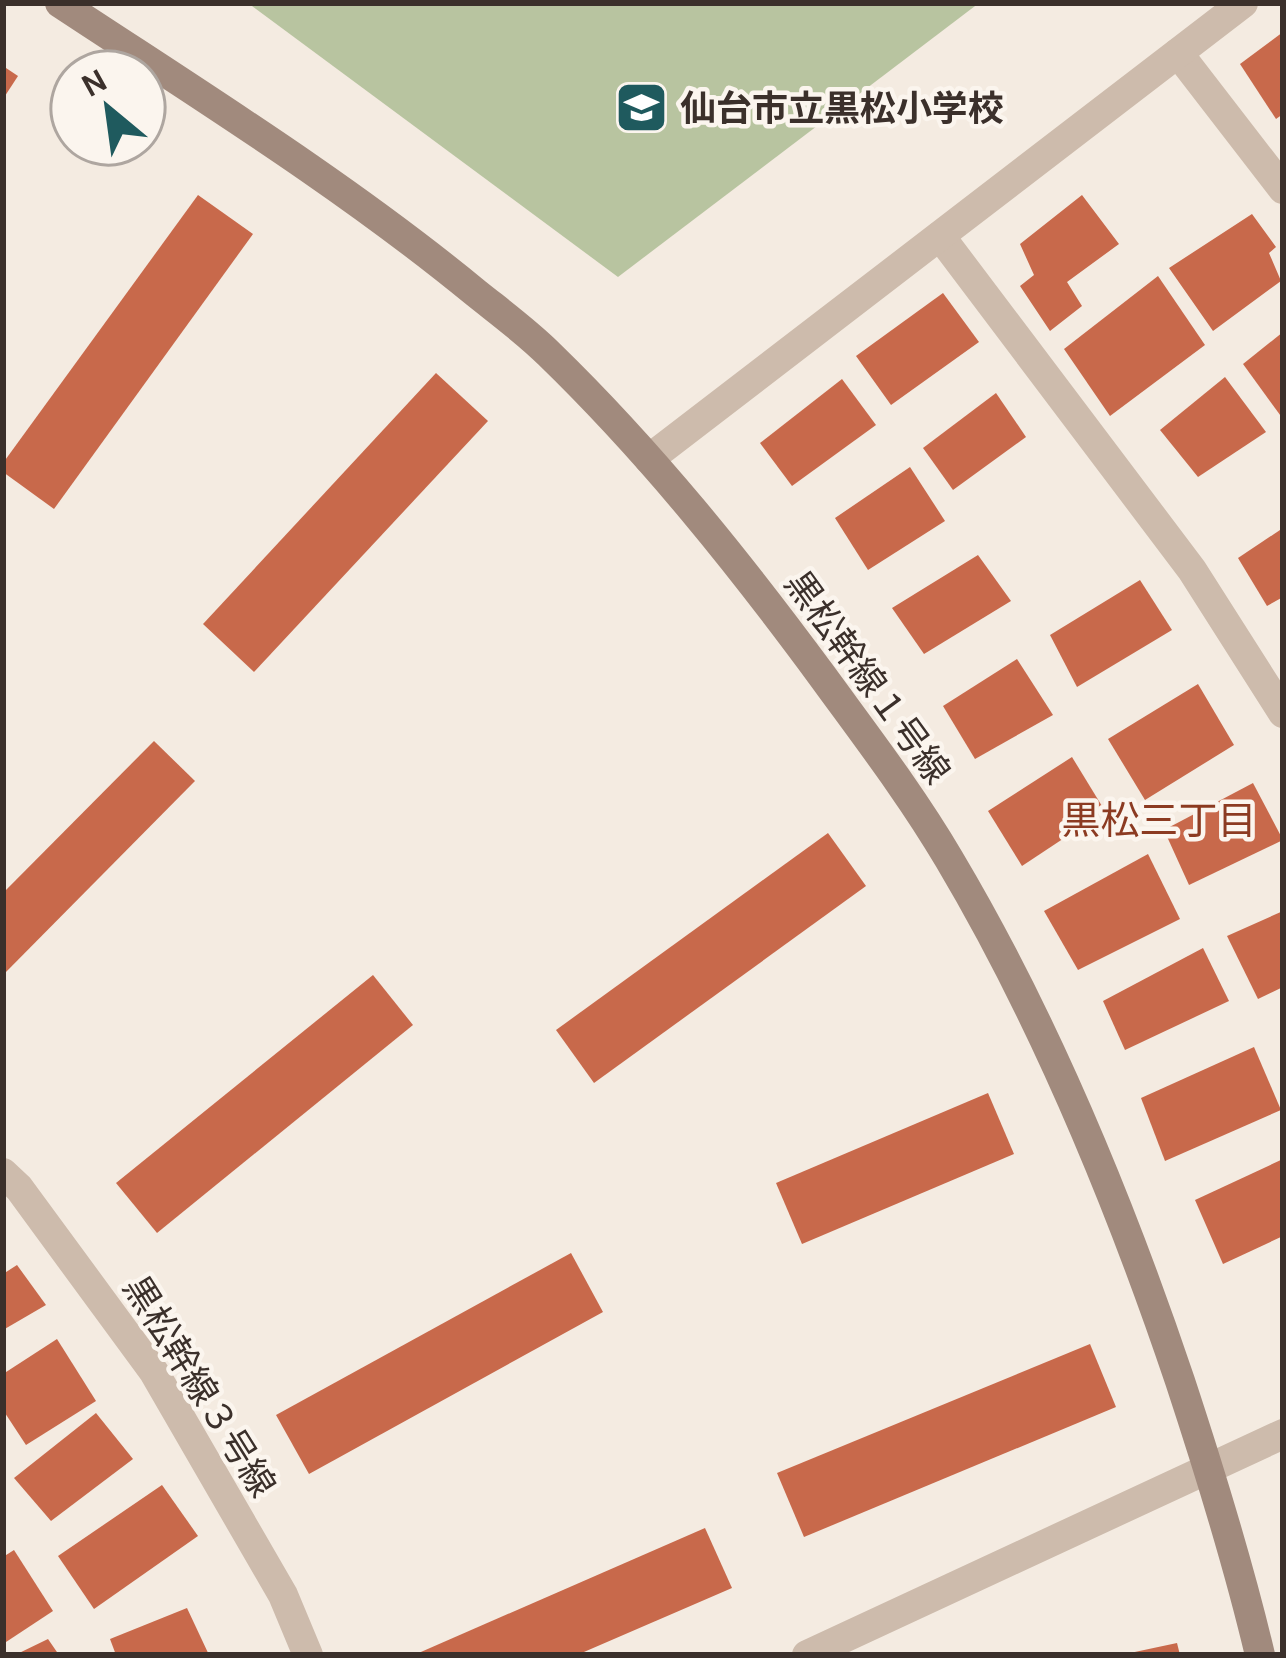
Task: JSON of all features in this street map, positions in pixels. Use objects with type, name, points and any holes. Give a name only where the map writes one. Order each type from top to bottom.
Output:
[{"type":"street","name":"黒松幹線１号線","points":[[60,3],[415,242],[547,352],[667,478],[853,717],[949,858],[1092,1144],[1150,1294],[1221,1504],[1260,1655]]},
{"type":"street","points":[[649,459],[1243,3]]},
{"type":"street","points":[[1178,53],[1283,189]]},
{"type":"street","points":[[940,236],[1192,571],[1283,713]]},
{"type":"street","name":"黒松幹線３号線","points":[[3,1173],[19,1188],[154,1372],[283,1595],[308,1655]]},
{"type":"street","points":[[806,1655],[1283,1435]]},
{"type":"green space","name":"仙台市立黒松小学校","points":[[248,3],[979,3],[618,277]]},
{"type":"building","points":[[1283,32],[1283,114],[1276,119],[1240,64]]},
{"type":"building","points":[[3,66],[18,76],[3,99]]},
{"type":"building","points":[[198,195],[253,234],[54,509],[3,472],[3,463]]},
{"type":"building","points":[[1082,195],[1119,244],[1067,282],[1082,306],[1050,331],[1020,286],[1034,275],[1020,244]]},
{"type":"building","points":[[1252,214],[1276,247],[1269,253],[1281,281],[1213,331],[1169,268]]},
{"type":"building","points":[[1158,276],[1205,345],[1110,416],[1064,349]]},
{"type":"building","points":[[943,293],[979,342],[891,405],[856,356]]},
{"type":"building","points":[[1283,332],[1283,419],[1243,364]]},
{"type":"building","points":[[436,373],[488,421],[254,672],[203,624]]},
{"type":"building","points":[[1225,377],[1266,432],[1198,477],[1160,430]]},
{"type":"building","points":[[842,379],[876,425],[792,486],[760,443]]},
{"type":"building","points":[[996,393],[1026,437],[953,490],[923,448]]},
{"type":"building","points":[[910,467],[945,521],[868,570],[835,518]]},
{"type":"building","points":[[1283,528],[1283,597],[1267,606],[1238,558]]},
{"type":"building","points":[[978,555],[1011,601],[924,654],[892,608]]},
{"type":"building","points":[[1140,580],[1172,630],[1077,687],[1050,635]]},
{"type":"building","points":[[1017,659],[1053,715],[975,759],[943,706]]},
{"type":"building","points":[[1198,684],[1234,745],[1145,800],[1108,739]]},
{"type":"building","points":[[154,741],[195,781],[3,975],[3,893]]},
{"type":"building","points":[[1072,757],[1105,811],[1022,866],[988,811]]},
{"type":"building","points":[[1253,783],[1283,840],[1189,885],[1164,830]]},
{"type":"building","points":[[828,833],[866,886],[594,1083],[556,1030]]},
{"type":"building","points":[[1148,854],[1180,919],[1078,970],[1044,911]]},
{"type":"building","points":[[1283,911],[1283,987],[1258,999],[1227,936]]},
{"type":"building","points":[[1203,948],[1229,1001],[1125,1050],[1103,1001]]},
{"type":"building","points":[[373,975],[413,1025],[157,1233],[116,1183]]},
{"type":"building","points":[[1254,1047],[1281,1110],[1165,1161],[1141,1098]]},
{"type":"building","points":[[988,1093],[1014,1154],[802,1244],[776,1183]]},
{"type":"building","points":[[1283,1159],[1283,1236],[1223,1264],[1195,1200]]},
{"type":"building","points":[[571,1253],[603,1312],[309,1474],[276,1415]]},
{"type":"building","points":[[17,1265],[46,1305],[3,1330],[3,1274]]},
{"type":"building","points":[[57,1339],[96,1401],[26,1445],[3,1410],[3,1374]]},
{"type":"building","points":[[1090,1344],[1116,1407],[804,1537],[777,1473]]},
{"type":"building","points":[[96,1413],[133,1459],[51,1521],[14,1478]]},
{"type":"building","points":[[162,1485],[198,1536],[94,1609],[58,1556]]},
{"type":"building","points":[[705,1528],[732,1588],[577,1655],[414,1655]]},
{"type":"building","points":[[14,1550],[53,1611],[3,1644],[3,1557]]},
{"type":"building","points":[[187,1608],[209,1655],[116,1655],[110,1639]]},
{"type":"building","points":[[48,1639],[59,1655],[15,1655]]},
{"type":"building","points":[[1177,1643],[1180,1655],[1130,1655],[1130,1653]]},
{"type":"place","name":"仙台市立黒松小学校","points":[[641,108]]},
{"type":"district","name":"黒松三丁目","points":[[1159,820]]}]
